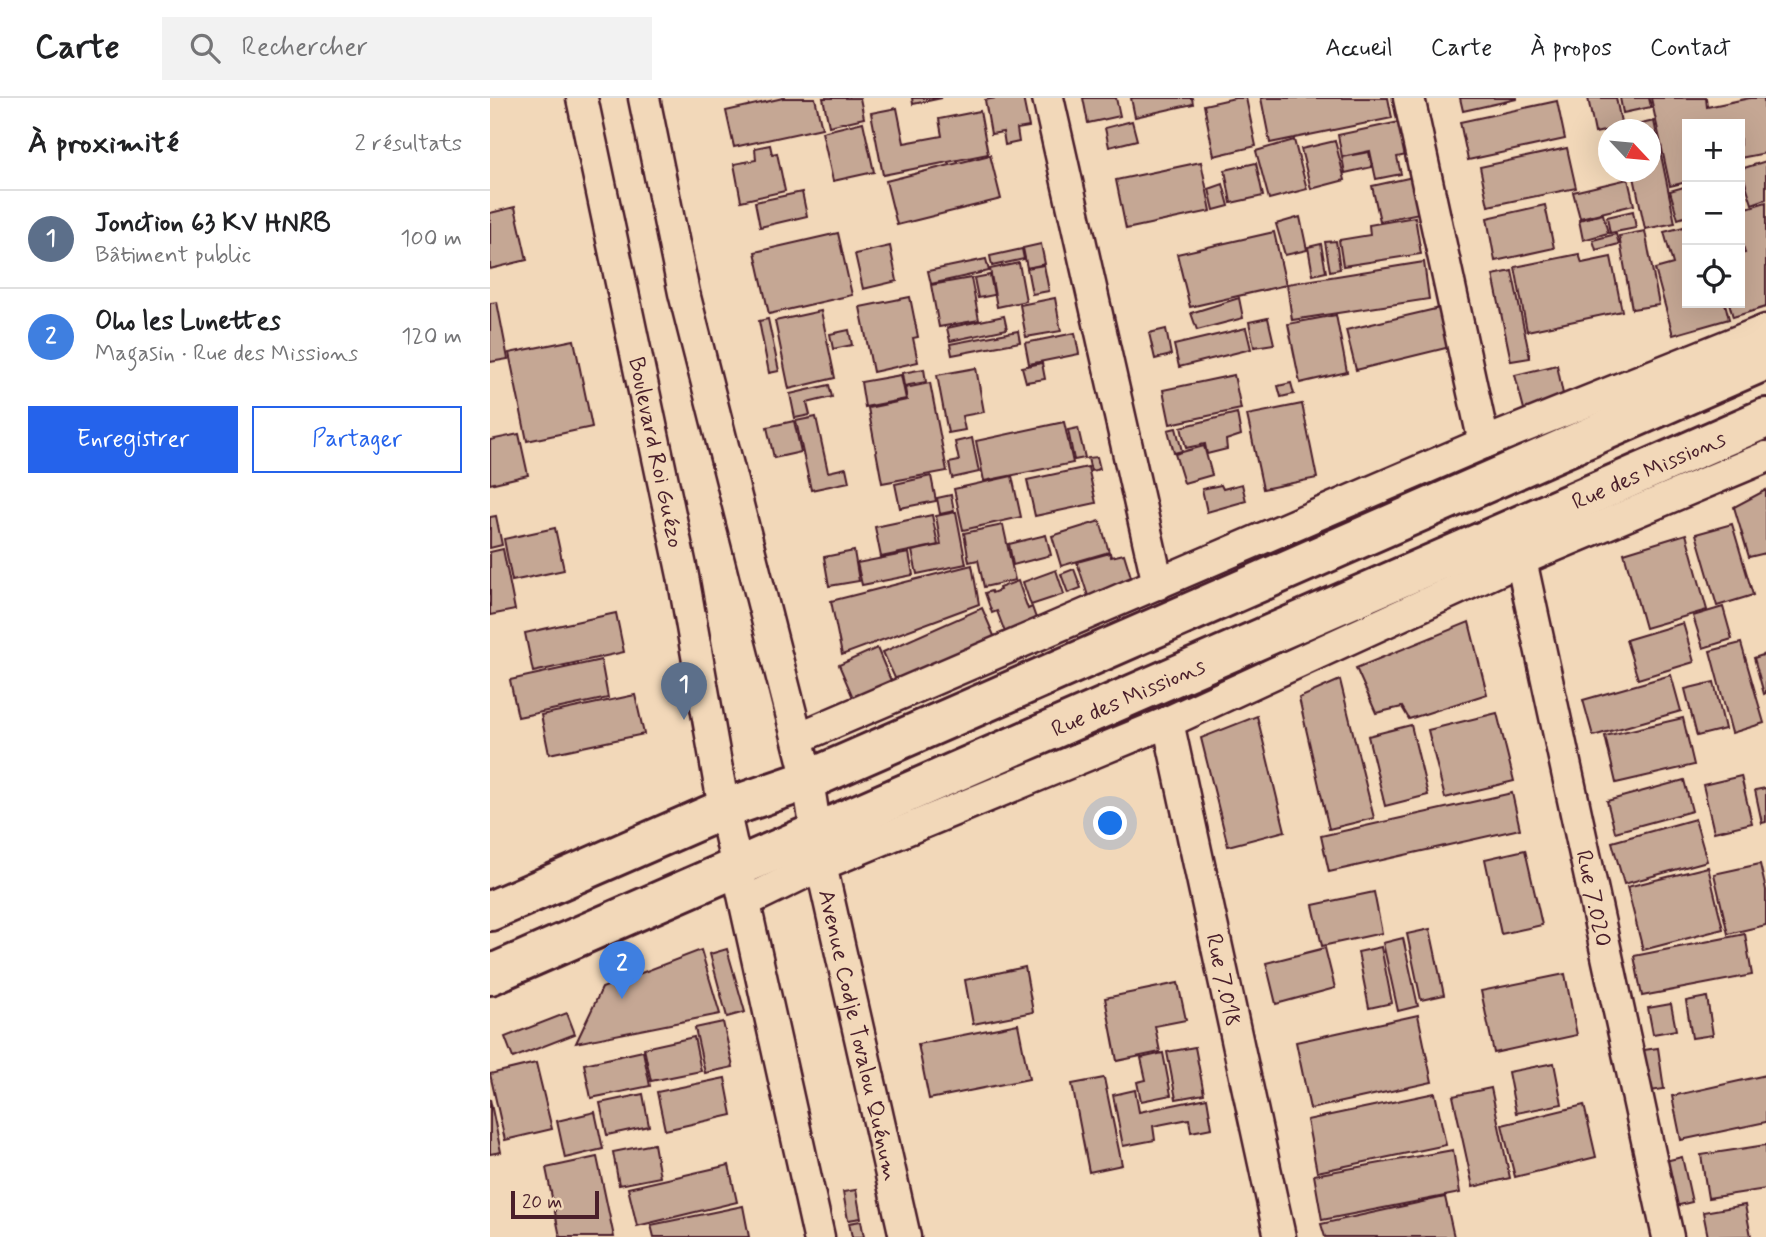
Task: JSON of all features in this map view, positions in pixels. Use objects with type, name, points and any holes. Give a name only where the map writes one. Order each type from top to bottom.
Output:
[{"type":"highway","points":[[490,911],[724,809],[808,780],[1766,360]]},
{"type":"highway","name":"Rue des Missions","points":[[490,975],[741,884],[1766,418]]},
{"type":"street","name":"Boulevard Roi Guézo","points":[[582,98],[683,576],[724,809],[741,884]]},
{"type":"street","points":[[644,98],[684,293],[808,780]]},
{"type":"street","points":[[1048,98],[1158,584]]},
{"type":"street","points":[[1409,98],[1483,443]]},
{"type":"street","points":[[798,738],[1483,443],[1766,330]]},
{"type":"street","points":[[818,849],[1168,722],[1521,560],[1766,457]]},
{"type":"street","name":"Rue 7.020","points":[[1521,560],[1668,1237]]},
{"type":"street","name":"Rue 7.018","points":[[1168,722],[1280,1237]]},
{"type":"street","name":"Avenue Codje Tovalou Quénum","points":[[808,780],[818,849],[905,1237]]},
{"type":"street","points":[[741,884],[818,1237]]},
{"type":"building","points":[[783,98],[815,98],[822,128],[734,147],[726,111]]},
{"type":"building","points":[[823,98],[860,98],[864,118],[829,126]]},
{"type":"building","points":[[912,98],[942,98],[913,104]]},
{"type":"building","points":[[1023,98],[1029,127],[1017,129],[1019,142],[1005,145],[1003,132],[991,134],[985,100]]},
{"type":"building","points":[[1083,98],[1116,98],[1120,116],[1088,123]]},
{"type":"building","points":[[1131,98],[1192,98],[1193,104],[1135,117]]},
{"type":"building","points":[[1246,98],[1256,146],[1214,156],[1204,105]]},
{"type":"building","points":[[1261,98],[1388,98],[1392,118],[1270,143]]},
{"type":"building","points":[[1460,98],[1517,98],[1517,99],[1463,111]]},
{"type":"building","points":[[1588,98],[1616,98],[1620,119],[1598,119],[1598,132],[1595,133]]},
{"type":"building","points":[[1620,98],[1649,98],[1651,107],[1623,113]]},
{"type":"building","points":[[1651,98],[1706,98],[1707,107],[1750,98],[1764,98],[1766,153],[1745,157],[1745,119],[1682,119],[1682,183],[1670,186],[1661,144],[1661,119],[1656,119]]},
{"type":"building","points":[[1557,101],[1565,139],[1468,160],[1460,122]]},
{"type":"building","points":[[897,108],[904,143],[942,136],[939,119],[980,111],[988,154],[883,175],[871,113]]},
{"type":"building","points":[[1413,119],[1411,154],[1397,157],[1401,174],[1376,179],[1370,151],[1342,157],[1338,135]]},
{"type":"building","points":[[1132,121],[1137,140],[1109,147],[1105,128]]},
{"type":"building","points":[[863,122],[874,172],[833,181],[822,132]]},
{"type":"building","points":[[1294,140],[1307,189],[1269,199],[1256,151]]},
{"type":"building","points":[[1335,141],[1345,180],[1311,189],[1301,149]]},
{"type":"building","points":[[770,145],[772,154],[777,153],[785,191],[741,201],[734,164],[756,160],[755,148]]},
{"type":"building","points":[[1567,148],[1576,188],[1488,206],[1480,167]]},
{"type":"building","points":[[1369,152],[1372,167],[1345,173],[1342,157]]},
{"type":"building","points":[[990,155],[1001,199],[897,225],[886,181]]},
{"type":"building","points":[[1661,155],[1675,223],[1645,229],[1635,182],[1661,182]]},
{"type":"building","points":[[1766,161],[1766,199],[1752,204],[1745,182],[1745,168]]},
{"type":"building","points":[[1201,162],[1211,211],[1126,229],[1116,180]]},
{"type":"building","points":[[1256,163],[1263,196],[1231,203],[1225,170]]},
{"type":"building","points":[[1422,175],[1429,211],[1380,221],[1372,186]]},
{"type":"building","points":[[1615,182],[1629,182],[1634,205],[1580,218],[1573,192]]},
{"type":"building","points":[[1223,184],[1229,206],[1214,210],[1209,189]]},
{"type":"building","points":[[1682,187],[1682,218],[1678,219],[1670,191]]},
{"type":"building","points":[[802,192],[807,216],[760,227],[755,202]]},
{"type":"building","points":[[1766,202],[1766,307],[1733,317],[1730,308],[1745,308],[1745,208]]},
{"type":"building","points":[[1545,205],[1554,248],[1495,261],[1487,218]]},
{"type":"building","points":[[515,207],[527,260],[490,269],[490,213]]},
{"type":"building","points":[[1633,211],[1636,228],[1610,233],[1607,217]]},
{"type":"building","points":[[1603,214],[1608,233],[1583,240],[1579,220]]},
{"type":"building","points":[[1300,217],[1307,250],[1285,255],[1276,224]]},
{"type":"building","points":[[1415,217],[1421,254],[1343,266],[1339,240],[1370,235],[1369,225]]},
{"type":"building","points":[[1682,227],[1682,308],[1726,308],[1729,319],[1673,335],[1655,269],[1673,264],[1664,232]]},
{"type":"building","points":[[1645,231],[1659,305],[1632,309],[1619,236]]},
{"type":"building","points":[[1274,232],[1286,285],[1190,307],[1177,254]]},
{"type":"building","points":[[838,233],[852,295],[769,314],[755,252]]},
{"type":"building","points":[[1616,234],[1619,244],[1596,250],[1593,240]]},
{"type":"building","points":[[1336,241],[1340,269],[1330,271],[1325,242]]},
{"type":"building","points":[[1041,244],[1045,264],[1027,268],[1023,248]]},
{"type":"building","points":[[1321,244],[1326,272],[1313,275],[1308,247]]},
{"type":"building","points":[[890,246],[897,281],[863,289],[855,254]]},
{"type":"building","points":[[1022,249],[1024,259],[992,266],[990,256]]},
{"type":"building","points":[[1579,254],[1582,263],[1611,257],[1622,311],[1527,331],[1515,267]]},
{"type":"building","points":[[986,259],[989,271],[931,284],[928,271]]},
{"type":"building","points":[[1424,262],[1429,299],[1292,320],[1287,284]]},
{"type":"building","points":[[1019,263],[1026,301],[997,307],[990,269]]},
{"type":"building","points":[[1044,265],[1049,291],[1032,294],[1027,268]]},
{"type":"building","points":[[1512,271],[1530,358],[1511,361],[1493,275]]},
{"type":"building","points":[[990,275],[994,295],[978,298],[974,278]]},
{"type":"building","points":[[971,278],[979,320],[939,327],[931,285]]},
{"type":"building","points":[[910,297],[918,337],[913,338],[918,362],[873,372],[860,307]]},
{"type":"building","points":[[1055,298],[1061,331],[1026,337],[1020,305]]},
{"type":"building","points":[[1239,298],[1243,318],[1197,330],[1191,313]]},
{"type":"building","points":[[497,302],[508,359],[490,362],[490,303]]},
{"type":"building","points":[[1444,307],[1454,346],[1356,370],[1346,330]]},
{"type":"building","points":[[821,311],[835,378],[789,389],[775,321]]},
{"type":"building","points":[[1336,315],[1347,372],[1300,383],[1288,324]]},
{"type":"building","points":[[1004,316],[1007,329],[950,341],[947,328]]},
{"type":"building","points":[[1268,318],[1274,344],[1254,347],[1249,322]]},
{"type":"building","points":[[768,319],[779,371],[769,373],[759,321]]},
{"type":"building","points":[[1246,328],[1251,349],[1179,367],[1174,345]]},
{"type":"building","points":[[1166,329],[1171,355],[1155,359],[1149,333]]},
{"type":"building","points":[[849,330],[852,345],[833,349],[830,334]]},
{"type":"building","points":[[1018,331],[1020,342],[952,355],[950,344]]},
{"type":"building","points":[[1075,333],[1079,354],[1029,364],[1025,343]]},
{"type":"building","points":[[574,340],[592,427],[527,441],[509,353]]},
{"type":"building","points":[[1042,363],[1045,379],[1026,382],[1022,367]]},
{"type":"building","points":[[1557,365],[1564,399],[1525,413],[1515,375]]},
{"type":"building","points":[[976,368],[984,412],[962,416],[965,430],[948,433],[937,375]]},
{"type":"building","points":[[924,369],[926,382],[904,386],[902,373]]},
{"type":"building","points":[[901,375],[906,399],[865,407],[861,382]]},
{"type":"building","points":[[1234,375],[1241,409],[1170,424],[1163,390]]},
{"type":"building","points":[[930,383],[947,471],[882,483],[868,408],[907,400],[905,388]]},
{"type":"building","points":[[1291,383],[1294,394],[1281,397],[1278,386]]},
{"type":"building","points":[[829,385],[832,397],[807,403],[810,415],[795,418],[790,394]]},
{"type":"building","points":[[1302,404],[1317,478],[1263,489],[1247,415]]},
{"type":"building","points":[[1237,413],[1241,435],[1226,440],[1227,449],[1207,454],[1205,444],[1186,448],[1181,427]]},
{"type":"building","points":[[816,417],[828,472],[846,468],[849,482],[811,490],[796,421]]},
{"type":"building","points":[[794,421],[801,452],[774,458],[767,427]]},
{"type":"building","points":[[1064,422],[1073,463],[984,481],[976,441]]},
{"type":"building","points":[[1078,428],[1085,458],[1074,460],[1068,430]]},
{"type":"building","points":[[1176,428],[1182,451],[1174,453],[1168,430]]},
{"type":"building","points":[[519,434],[528,475],[490,484],[490,440]]},
{"type":"building","points":[[972,438],[979,472],[952,478],[949,463],[959,461],[955,442]]},
{"type":"building","points":[[1204,446],[1212,475],[1184,483],[1175,454]]},
{"type":"building","points":[[1097,457],[1100,469],[1091,471],[1088,458]]},
{"type":"building","points":[[1088,467],[1096,503],[1035,516],[1027,480]]},
{"type":"building","points":[[931,476],[936,501],[900,508],[895,484]]},
{"type":"building","points":[[1012,476],[1021,517],[963,530],[954,489]]},
{"type":"building","points":[[1242,484],[1246,501],[1207,512],[1202,489],[1221,485],[1223,489]]},
{"type":"building","points":[[1766,490],[1766,553],[1749,557],[1734,507]]},
{"type":"building","points":[[951,495],[954,511],[940,514],[937,498]]},
{"type":"building","points":[[956,512],[966,564],[917,574],[912,551],[941,545],[936,516]]},
{"type":"building","points":[[932,515],[938,545],[881,557],[875,527]]},
{"type":"building","points":[[496,516],[502,545],[490,548],[490,517]]},
{"type":"building","points":[[1100,521],[1109,552],[1061,566],[1052,536]]},
{"type":"building","points":[[1732,524],[1753,595],[1717,606],[1696,534]]},
{"type":"building","points":[[1003,525],[1015,580],[984,587],[978,560],[969,562],[964,533]]},
{"type":"building","points":[[555,528],[564,570],[512,581],[504,539]]},
{"type":"building","points":[[1686,534],[1707,610],[1645,628],[1624,553]]},
{"type":"building","points":[[1046,535],[1051,555],[1013,565],[1009,544]]},
{"type":"building","points":[[503,549],[515,610],[490,615],[490,552]]},
{"type":"building","points":[[854,551],[859,581],[829,586],[824,557]]},
{"type":"building","points":[[909,553],[913,575],[862,585],[857,563]]},
{"type":"building","points":[[1110,553],[1111,557],[1124,554],[1132,580],[1089,599],[1077,562]]},
{"type":"building","points":[[972,565],[979,604],[842,655],[831,601]]},
{"type":"building","points":[[1074,569],[1081,588],[1068,593],[1061,574]]},
{"type":"building","points":[[1056,570],[1064,594],[1031,605],[1023,582]]},
{"type":"building","points":[[1018,581],[1028,609],[1032,607],[1038,624],[1006,635],[997,611],[992,613],[985,593],[992,593]]},
{"type":"building","points":[[1723,607],[1732,639],[1703,648],[1693,616]]},
{"type":"building","points":[[982,608],[998,645],[900,689],[883,652]]},
{"type":"building","points":[[616,613],[624,652],[533,672],[525,633]]},
{"type":"building","points":[[1469,622],[1487,694],[1409,719],[1402,707],[1376,713],[1356,668]]},
{"type":"building","points":[[1683,623],[1694,662],[1638,679],[1626,640]]},
{"type":"building","points":[[1741,643],[1764,723],[1732,733],[1710,651]]},
{"type":"building","points":[[877,648],[895,690],[857,707],[839,665]]},
{"type":"building","points":[[1766,654],[1766,693],[1764,694],[1754,658]]},
{"type":"building","points":[[601,660],[608,698],[518,717],[510,680]]},
{"type":"building","points":[[1671,675],[1681,711],[1593,736],[1583,700]]},
{"type":"building","points":[[1340,680],[1374,818],[1329,829],[1299,698]]},
{"type":"building","points":[[1714,682],[1725,729],[1697,736],[1685,689]]},
{"type":"building","points":[[635,695],[644,734],[549,754],[541,715]]},
{"type":"building","points":[[1497,713],[1514,781],[1445,798],[1428,730]]},
{"type":"building","points":[[1257,716],[1285,831],[1228,846],[1201,738]]},
{"type":"building","points":[[1683,718],[1694,765],[1616,783],[1605,736]]},
{"type":"building","points":[[1411,725],[1428,795],[1385,806],[1368,736]]},
{"type":"building","points":[[1741,776],[1752,823],[1714,832],[1703,785]]},
{"type":"building","points":[[1684,780],[1692,811],[1615,832],[1607,801]]},
{"type":"building","points":[[1766,788],[1766,822],[1762,823],[1755,790]]},
{"type":"building","points":[[1512,793],[1520,829],[1329,872],[1321,836]]},
{"type":"building","points":[[1695,819],[1707,861],[1624,884],[1612,842]]},
{"type":"building","points":[[1525,850],[1542,925],[1501,934],[1485,859]]},
{"type":"building","points":[[1760,864],[1766,890],[1766,925],[1728,934],[1714,874]]},
{"type":"building","points":[[1708,867],[1723,929],[1643,950],[1627,887]]},
{"type":"building","points":[[1374,892],[1382,933],[1322,946],[1313,905]]},
{"type":"building","points":[[1430,929],[1444,995],[1421,1000],[1407,934]]},
{"type":"building","points":[[1745,934],[1752,975],[1642,996],[1634,956]]},
{"type":"building","points":[[1403,938],[1418,1006],[1398,1011],[1383,943]]},
{"type":"building","points":[[1381,947],[1392,1003],[1369,1008],[1358,952]]},
{"type":"building","points":[[1325,948],[1335,988],[1276,1004],[1266,963]]},
{"type":"building","points":[[727,949],[745,1012],[727,1017],[710,954]]},
{"type":"building","points":[[701,950],[720,1014],[576,1043],[602,988]]},
{"type":"building","points":[[1025,967],[1033,1012],[973,1024],[965,980]]},
{"type":"building","points":[[1565,974],[1577,1035],[1494,1053],[1481,991]]},
{"type":"building","points":[[1178,983],[1186,1020],[1155,1026],[1160,1052],[1117,1061],[1105,998]]},
{"type":"building","points":[[1707,997],[1713,1035],[1692,1038],[1686,1001]]},
{"type":"building","points":[[1671,1004],[1676,1030],[1653,1034],[1648,1008]]},
{"type":"building","points":[[567,1013],[575,1034],[513,1058],[505,1037]]},
{"type":"building","points":[[1418,1015],[1432,1082],[1310,1109],[1296,1042]]},
{"type":"building","points":[[723,1022],[733,1067],[705,1073],[695,1028]]},
{"type":"building","points":[[1018,1024],[1029,1079],[929,1099],[918,1044]]},
{"type":"building","points":[[694,1037],[701,1071],[651,1081],[644,1048]]},
{"type":"building","points":[[1195,1047],[1204,1094],[1176,1099],[1167,1052]]},
{"type":"building","points":[[1658,1048],[1664,1089],[1643,1092],[1637,1051]]},
{"type":"building","points":[[643,1051],[650,1086],[591,1098],[584,1064]]},
{"type":"building","points":[[1163,1053],[1171,1095],[1141,1101],[1137,1082],[1146,1080],[1141,1058]]},
{"type":"building","points":[[536,1063],[552,1129],[505,1140],[490,1074]]},
{"type":"building","points":[[1554,1063],[1562,1104],[1516,1113],[1508,1072]]},
{"type":"building","points":[[1766,1075],[1766,1122],[1681,1140],[1672,1096]]},
{"type":"building","points":[[725,1078],[732,1115],[665,1130],[657,1092]]},
{"type":"building","points":[[1104,1078],[1122,1165],[1089,1172],[1072,1084]]},
{"type":"building","points":[[1491,1088],[1510,1178],[1473,1187],[1453,1096]]},
{"type":"building","points":[[1135,1090],[1139,1112],[1207,1098],[1212,1128],[1191,1132],[1189,1119],[1153,1126],[1155,1140],[1123,1146],[1113,1095]]},
{"type":"building","points":[[1435,1093],[1446,1145],[1317,1172],[1307,1120]]},
{"type":"building","points":[[643,1094],[649,1126],[607,1135],[600,1103]]},
{"type":"building","points":[[490,1099],[501,1152],[490,1154]]},
{"type":"building","points":[[1584,1105],[1596,1157],[1515,1177],[1502,1125]]},
{"type":"building","points":[[595,1112],[603,1149],[565,1158],[557,1121]]},
{"type":"building","points":[[654,1144],[660,1177],[619,1185],[613,1152]]},
{"type":"building","points":[[1766,1145],[1766,1189],[1708,1198],[1701,1155]]},
{"type":"building","points":[[1453,1150],[1460,1193],[1322,1220],[1314,1175]]},
{"type":"building","points":[[597,1157],[614,1237],[560,1237],[546,1168]]},
{"type":"building","points":[[1682,1157],[1692,1202],[1671,1207],[1661,1162]]},
{"type":"building","points":[[729,1165],[737,1202],[637,1226],[628,1188]]},
{"type":"building","points":[[856,1190],[861,1218],[848,1220],[843,1192]]},
{"type":"building","points":[[1445,1197],[1454,1237],[1325,1237],[1321,1224]]},
{"type":"building","points":[[1745,1205],[1751,1236],[1708,1237],[1703,1212]]},
{"type":"building","points":[[743,1206],[749,1237],[654,1237],[651,1225]]},
{"type":"building","points":[[861,1221],[864,1237],[852,1237],[849,1223]]},
{"type":"place","name":"Jonction 63 KV HNRB","points":[[684,720]]},
{"type":"place","name":"Oho les Lunettes","points":[[622,999]]}]
